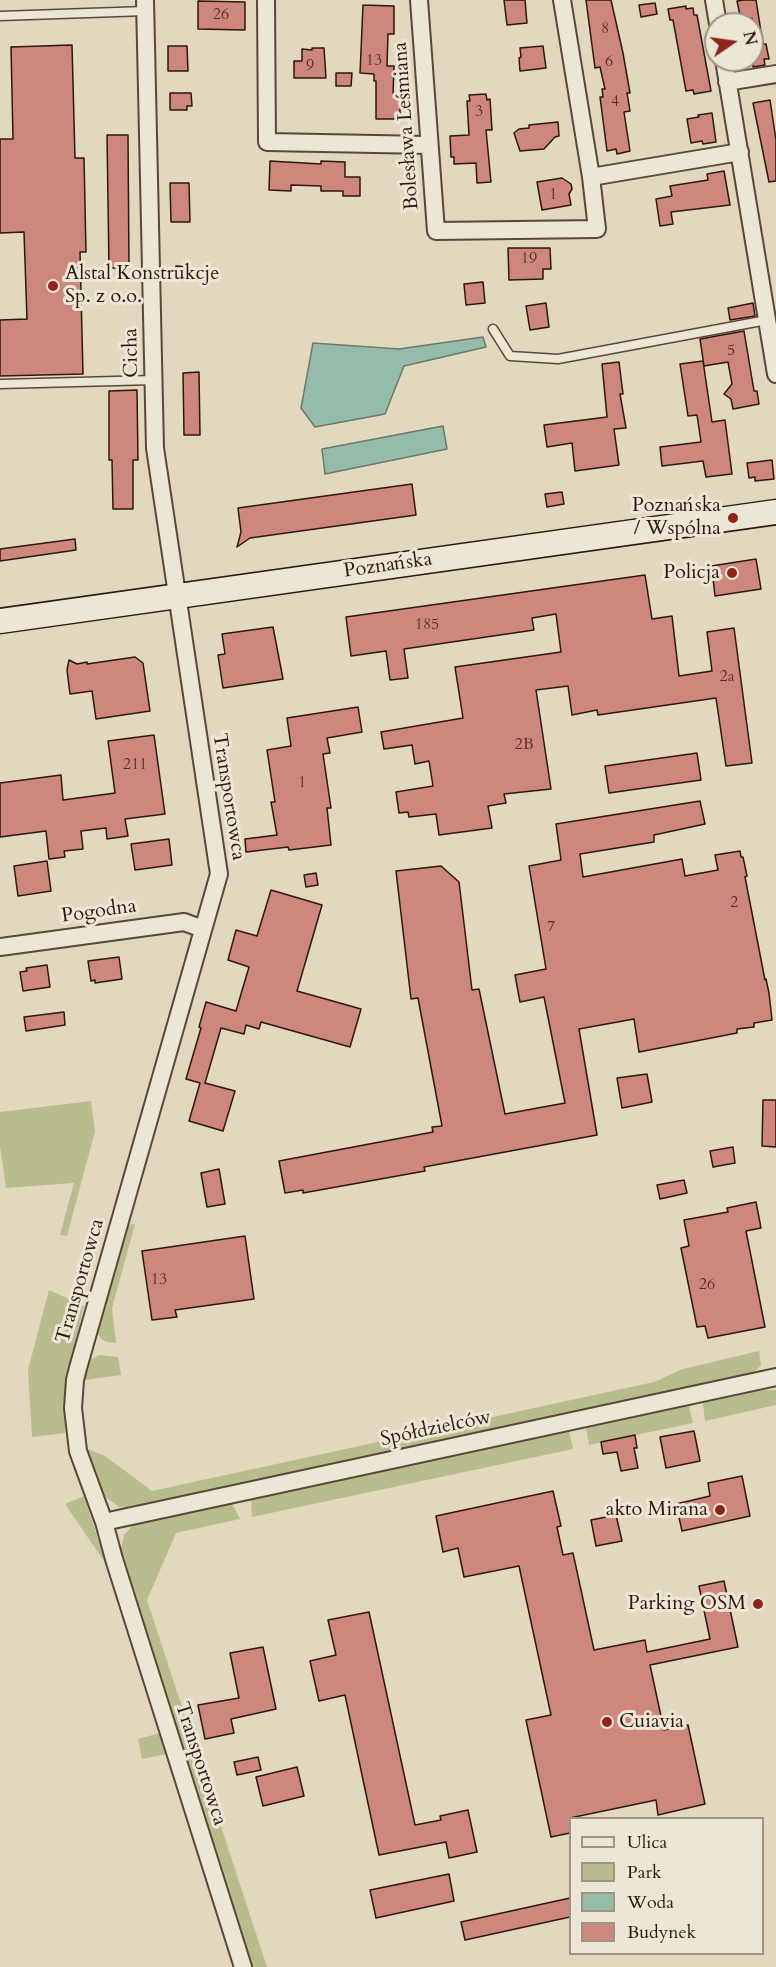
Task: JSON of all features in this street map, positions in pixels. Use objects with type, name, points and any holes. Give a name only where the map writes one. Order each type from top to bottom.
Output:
[{"type":"main road","name":"Poznańska","points":[[0,621],[776,512]]},
{"type":"street","points":[[266,0],[267,142],[429,145]]},
{"type":"street","name":"Bolesława Leśmiana","points":[[419,0],[436,231],[597,229],[591,177]]},
{"type":"street","points":[[562,0],[591,177],[740,152]]},
{"type":"street","name":"Cicha","points":[[146,6],[155,448],[176,596]]},
{"type":"street","points":[[726,72],[776,374]]},
{"type":"street","points":[[728,82],[776,74]]},
{"type":"street","name":"Transportowca","points":[[176,596],[219,874],[75,1380],[74,1408],[78,1451],[104,1522],[117,1570],[243,1967]]},
{"type":"street","name":"Pogodna","points":[[0,947],[184,922],[203,929]]},
{"type":"street","name":"Spółdzielców","points":[[104,1522],[776,1377]]},
{"type":"lane","points":[[0,16],[146,6]]},
{"type":"lane","points":[[494,329],[510,356],[558,359],[767,320]]},
{"type":"lane","points":[[0,384],[154,380]]},
{"type":"green space","points":[[91,1101],[95,1131],[67,1236],[60,1235],[74,1183],[6,1188],[0,1146],[0,1112]]},
{"type":"green space","points":[[135,1224],[112,1308],[116,1343],[107,1342],[101,1339],[96,1330],[126,1225]]},
{"type":"green space","points":[[49,1290],[84,1306],[65,1387],[65,1433],[32,1437],[28,1370]]},
{"type":"green space","points":[[759,1351],[761,1365],[750,1376],[128,1507],[119,1507],[100,1491],[88,1449],[105,1456],[152,1491],[654,1382],[683,1369]]},
{"type":"green space","points":[[99,1355],[118,1357],[121,1375],[85,1380],[88,1361]]},
{"type":"green space","points":[[760,1390],[776,1390],[776,1405],[705,1421],[703,1403]]},
{"type":"green space","points":[[689,1406],[693,1423],[589,1445],[586,1427]]},
{"type":"green space","points":[[569,1431],[573,1449],[252,1517],[251,1498]]},
{"type":"green space","points":[[84,1496],[106,1564],[65,1504]]},
{"type":"green space","points":[[231,1501],[240,1519],[176,1533],[147,1600],[267,1967],[250,1967],[121,1550],[124,1535],[136,1522]]},
{"type":"green space","points":[[160,1733],[167,1754],[142,1759],[138,1739]]},
{"type":"water","points":[[483,337],[486,347],[404,366],[385,414],[315,427],[301,408],[313,343],[399,349]]},
{"type":"water","points":[[443,426],[447,449],[325,474],[322,449]]},
{"type":"building","points":[[504,0],[525,0],[527,23],[507,25]]},
{"type":"building","points":[[586,0],[611,0],[630,93],[627,93],[630,111],[624,112],[630,151],[617,154],[616,149],[607,151],[600,97],[603,97],[602,89],[605,89],[600,67],[595,68]]},
{"type":"building","points":[[756,0],[758,12],[739,12],[737,1]]},
{"type":"building","points":[[198,1],[245,2],[245,30],[198,29]]},
{"type":"building","points":[[655,3],[657,14],[641,17],[639,5]]},
{"type":"building","points":[[363,5],[394,6],[394,34],[388,34],[387,66],[394,66],[393,95],[400,95],[400,119],[376,119],[374,74],[360,73]]},
{"type":"building","points":[[686,6],[686,9],[693,8],[694,15],[697,15],[704,53],[704,72],[708,72],[711,91],[694,94],[693,90],[686,91],[673,20],[670,20],[668,9]]},
{"type":"building","points":[[764,44],[766,44],[769,59],[764,59]]},
{"type":"building","points":[[72,45],[75,158],[84,158],[86,252],[80,252],[83,374],[0,376],[0,320],[27,319],[24,232],[0,233],[0,139],[13,139],[11,47]]},
{"type":"building","points":[[168,46],[187,46],[188,71],[168,71]]},
{"type":"building","points":[[543,46],[546,68],[520,71],[520,48]]},
{"type":"building","points":[[312,48],[324,48],[326,78],[294,78],[294,61],[302,61],[302,49],[312,50]]},
{"type":"building","points":[[336,73],[352,73],[351,86],[336,86]]},
{"type":"building","points":[[170,93],[191,93],[192,106],[187,106],[187,110],[170,110]]},
{"type":"building","points":[[486,94],[487,100],[490,99],[492,130],[486,130],[491,182],[477,183],[476,163],[454,164],[454,157],[451,157],[450,136],[469,135],[467,101],[470,101],[469,95]]},
{"type":"building","points":[[770,100],[776,140],[776,181],[769,182],[753,103]]},
{"type":"building","points":[[712,113],[716,142],[691,143],[687,119]]},
{"type":"building","points":[[558,122],[559,136],[555,137],[544,149],[520,151],[514,133],[519,129],[529,128],[529,125]]},
{"type":"building","points":[[107,135],[128,135],[129,268],[109,268]]},
{"type":"building","points":[[270,161],[321,164],[321,161],[345,162],[345,177],[360,177],[360,196],[343,196],[343,191],[321,191],[321,186],[291,185],[291,191],[269,190]]},
{"type":"building","points":[[724,171],[730,205],[671,212],[673,224],[660,226],[656,199],[672,196],[670,186],[708,180],[707,174]]},
{"type":"building","points":[[562,178],[571,184],[572,189],[569,194],[571,205],[542,210],[537,182]]},
{"type":"building","points":[[170,183],[189,183],[190,222],[171,222]]},
{"type":"building","points":[[508,248],[550,248],[551,269],[543,269],[543,279],[509,280]]},
{"type":"building","points":[[176,266],[190,267],[190,281],[175,280]]},
{"type":"building","points":[[483,282],[485,303],[466,305],[464,284]]},
{"type":"building","points":[[546,303],[549,327],[530,330],[526,306]]},
{"type":"building","points":[[753,303],[755,316],[730,320],[728,308]]},
{"type":"building","points":[[744,331],[754,391],[757,391],[759,404],[733,409],[731,399],[724,394],[732,384],[728,362],[704,366],[700,339]]},
{"type":"building","points":[[703,361],[712,422],[725,420],[732,474],[706,477],[703,461],[662,466],[660,447],[701,442],[697,415],[688,416],[680,364]]},
{"type":"building","points":[[619,362],[623,394],[620,394],[626,428],[614,429],[619,465],[575,471],[572,443],[547,447],[544,425],[607,417],[602,364]]},
{"type":"building","points":[[199,372],[200,435],[184,435],[183,373]]},
{"type":"building","points":[[137,390],[138,460],[133,460],[133,509],[113,509],[112,460],[109,460],[109,391]]},
{"type":"building","points":[[772,460],[774,479],[755,481],[755,477],[749,478],[747,463]]},
{"type":"building","points":[[412,484],[416,515],[250,538],[237,547],[241,532],[238,508]]},
{"type":"building","points":[[562,492],[564,504],[547,507],[545,494]]},
{"type":"building","points":[[75,539],[76,550],[0,561],[0,549]]},
{"type":"building","name":"Policja","points":[[756,559],[761,589],[715,596],[713,578],[706,579],[705,567]]},
{"type":"building","points":[[645,575],[652,619],[672,616],[679,676],[712,671],[707,632],[734,628],[752,763],[726,766],[716,698],[598,715],[597,710],[572,715],[568,686],[536,690],[551,789],[504,794],[506,803],[488,806],[492,828],[439,835],[436,814],[409,817],[408,812],[399,813],[396,792],[433,786],[429,761],[415,764],[412,745],[384,749],[381,732],[463,718],[455,667],[561,652],[556,614],[532,618],[534,630],[404,649],[408,678],[390,680],[386,651],[351,656],[346,617]]},
{"type":"building","points":[[273,627],[283,679],[223,688],[218,655],[225,654],[222,634]]},
{"type":"building","points":[[135,657],[143,663],[150,711],[96,719],[92,691],[70,694],[67,670],[69,660],[77,664],[87,662],[87,664]]},
{"type":"building","points":[[358,707],[362,732],[327,738],[330,753],[323,754],[331,808],[327,808],[331,845],[246,852],[245,839],[277,835],[271,802],[275,802],[267,750],[291,746],[287,718]]},
{"type":"building","points":[[154,735],[165,814],[125,819],[128,836],[107,839],[106,828],[81,831],[83,849],[64,851],[65,857],[49,859],[46,831],[0,837],[0,783],[61,775],[63,800],[115,793],[108,741]]},
{"type":"building","points":[[697,753],[701,780],[609,793],[605,766]]},
{"type":"building","points":[[700,801],[705,824],[654,835],[654,842],[580,854],[583,877],[682,859],[685,876],[718,870],[715,855],[740,851],[747,876],[745,877],[769,993],[772,1020],[754,1023],[754,1027],[737,1029],[737,1033],[639,1052],[634,1019],[579,1029],[597,1135],[424,1167],[425,1171],[303,1193],[303,1190],[285,1193],[279,1161],[433,1132],[432,1127],[442,1126],[418,998],[411,999],[396,871],[441,866],[459,882],[472,990],[479,989],[505,1114],[565,1103],[544,997],[520,1002],[515,975],[546,969],[529,866],[561,860],[556,824]]},
{"type":"building","points":[[169,839],[172,865],[135,870],[131,844]]},
{"type":"building","points":[[47,861],[51,891],[18,896],[14,866]]},
{"type":"building","points":[[316,873],[318,885],[306,887],[304,875]]},
{"type":"building","points":[[271,890],[322,905],[297,991],[361,1009],[350,1047],[261,1022],[259,1029],[246,1025],[244,1034],[221,1028],[205,1083],[235,1091],[223,1131],[189,1121],[200,1083],[186,1079],[206,1002],[236,1011],[249,967],[228,960],[236,930],[257,936]]},
{"type":"building","points":[[119,957],[122,979],[95,983],[95,980],[91,981],[88,961]]},
{"type":"building","points":[[47,965],[50,987],[23,991],[20,972],[27,971],[26,968]]},
{"type":"building","points":[[64,1012],[65,1025],[26,1031],[24,1017]]},
{"type":"building","points":[[647,1074],[652,1102],[622,1108],[617,1078]]},
{"type":"building","points":[[763,1100],[776,1100],[776,1147],[762,1146]]},
{"type":"building","points":[[733,1147],[735,1163],[713,1167],[710,1151]]},
{"type":"building","points":[[219,1169],[225,1204],[207,1207],[201,1173]]},
{"type":"building","points":[[684,1180],[687,1193],[660,1199],[657,1185]]},
{"type":"building","points":[[756,1202],[761,1228],[746,1231],[765,1327],[708,1338],[705,1326],[697,1327],[681,1248],[689,1246],[684,1220],[728,1212],[727,1208]]},
{"type":"building","points":[[245,1236],[254,1299],[175,1310],[177,1317],[152,1320],[142,1251]]},
{"type":"building","points":[[694,1431],[700,1461],[666,1468],[660,1437]]},
{"type":"building","points":[[635,1435],[637,1448],[634,1448],[638,1468],[621,1471],[617,1452],[603,1454],[601,1442]]},
{"type":"building","points":[[742,1476],[750,1516],[682,1531],[676,1504],[710,1496],[708,1483]]},
{"type":"building","points":[[553,1491],[561,1526],[557,1527],[563,1555],[573,1553],[594,1650],[645,1640],[647,1652],[710,1639],[699,1586],[724,1581],[738,1647],[650,1665],[664,1730],[688,1725],[705,1804],[658,1815],[656,1800],[569,1817],[569,1833],[551,1837],[526,1720],[551,1715],[519,1566],[464,1577],[458,1548],[443,1552],[436,1516]]},
{"type":"building","points":[[616,1515],[622,1541],[596,1546],[591,1520]]},
{"type":"building","points":[[369,1612],[415,1825],[441,1820],[440,1816],[468,1810],[477,1852],[449,1858],[446,1842],[379,1855],[345,1695],[319,1701],[310,1661],[336,1655],[328,1620]]},
{"type":"building","points":[[263,1647],[276,1709],[231,1719],[234,1733],[205,1739],[198,1705],[239,1698],[230,1653]]},
{"type":"building","points":[[258,1757],[261,1770],[237,1775],[234,1762]]},
{"type":"building","points":[[297,1767],[304,1796],[263,1806],[256,1777]]},
{"type":"building","points":[[449,1874],[454,1901],[376,1918],[370,1890]]},
{"type":"building","points":[[569,1898],[569,1917],[465,1940],[461,1922]]},
{"type":"place","name":"Alstal Konstrukcje Sp. z o.o.","points":[[53,286]]},
{"type":"place","name":"Poznańska / Wspólna","points":[[733,518]]},
{"type":"place","name":"Policja","points":[[732,573]]},
{"type":"place","name":"akto Mirana","points":[[720,1510]]},
{"type":"place","name":"Parking OSM","points":[[758,1604]]},
{"type":"place","name":"Cuiavia","points":[[607,1722]]}]
